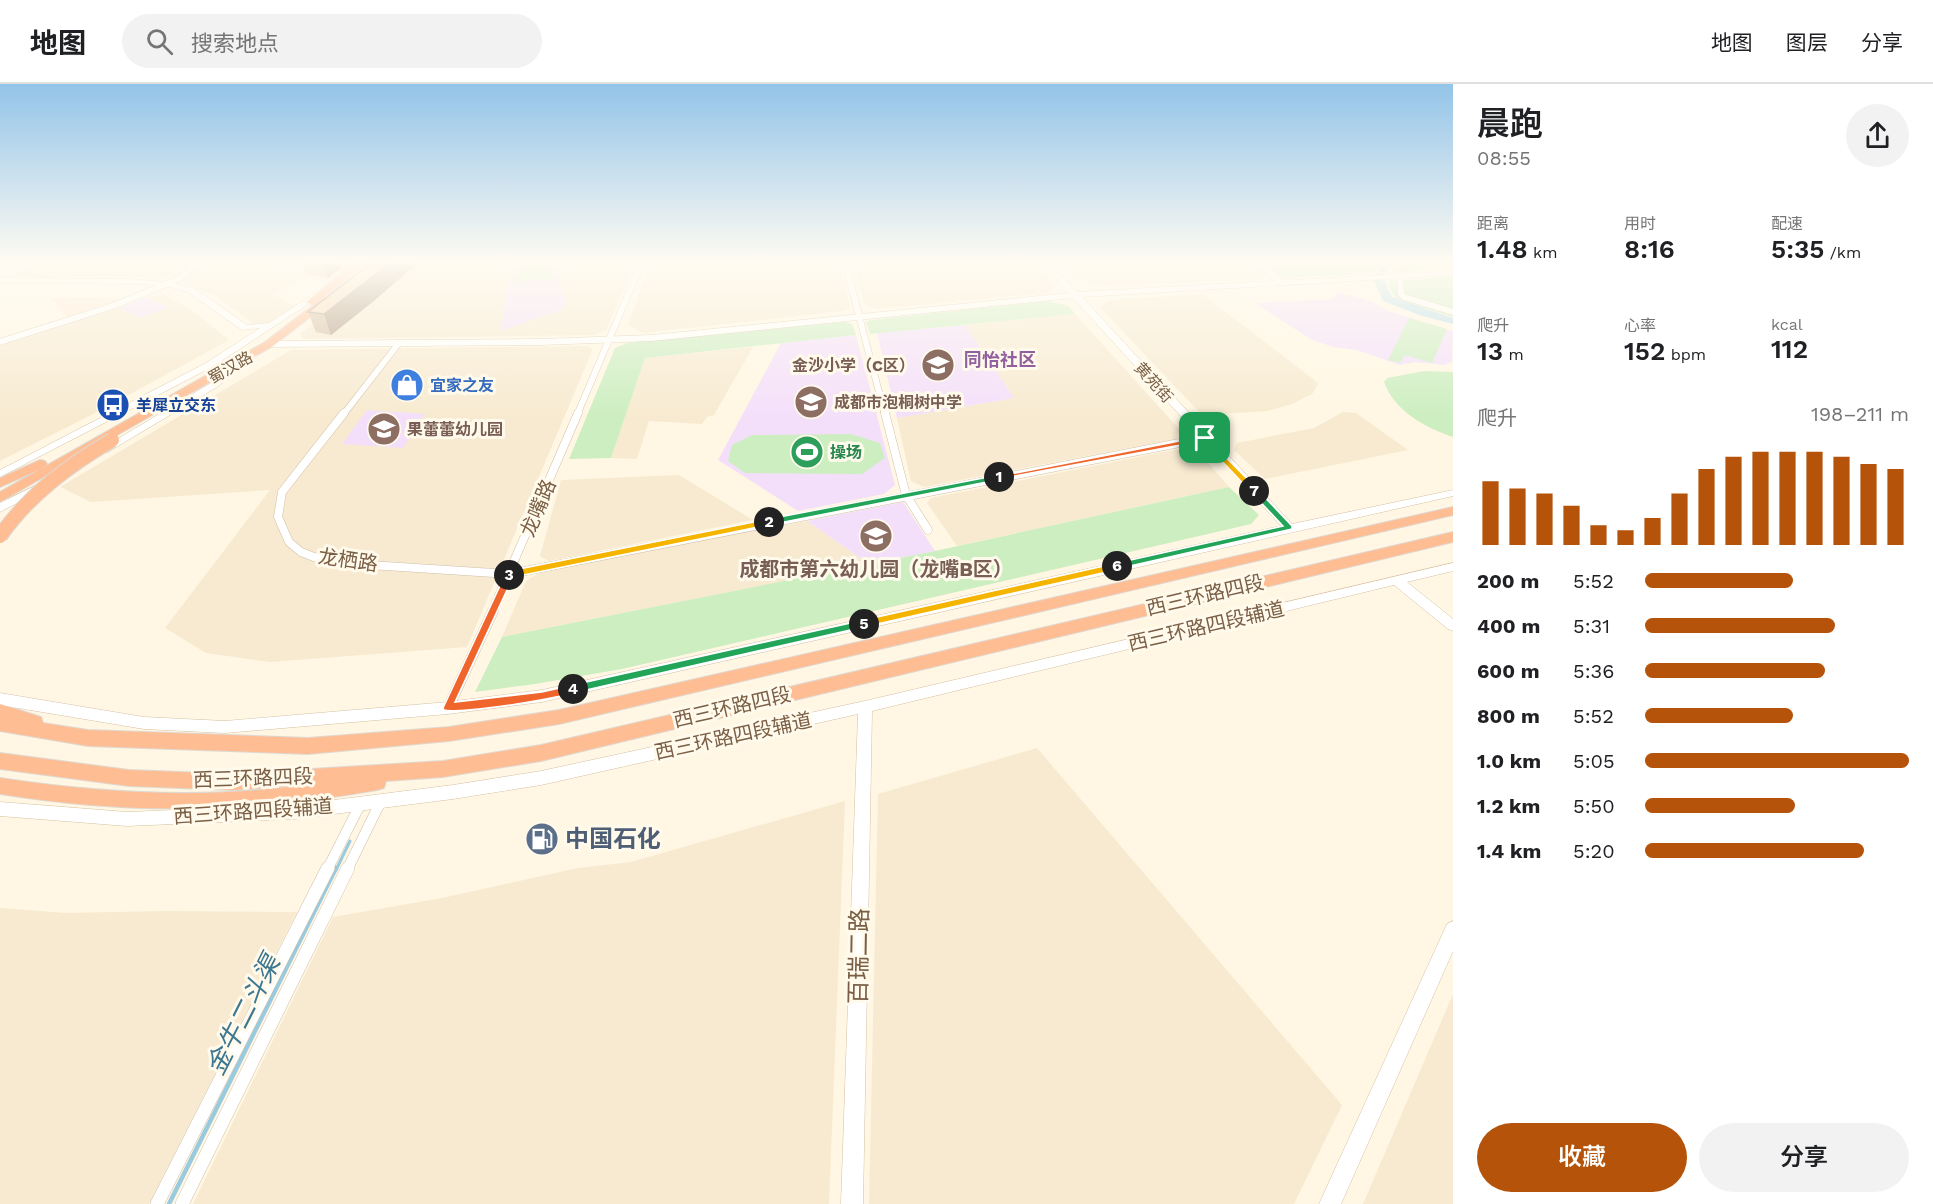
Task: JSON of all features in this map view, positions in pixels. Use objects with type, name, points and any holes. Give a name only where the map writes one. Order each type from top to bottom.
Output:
[{"type":"highway","name":"蜀汉路","points":[[108,436],[241,351],[293,314]]},
{"type":"highway","name":"蜀汉路","points":[[108,436],[145,417],[264,347],[306,314]]},
{"type":"highway","points":[[0,483],[90,441],[108,436]]},
{"type":"highway","points":[[6,500],[108,436]]},
{"type":"highway","points":[[0,536],[23,504],[39,489],[108,436]]},
{"type":"highway","points":[[0,490],[90,441]]},
{"type":"highway","name":"西三环路四段","points":[[0,724],[88,738],[308,746],[449,734],[559,717],[1453,511]]},
{"type":"highway","name":"西三环路四段","points":[[0,761],[148,779],[231,782],[443,769],[541,753],[1453,537]]},
{"type":"highway","points":[[0,711],[88,738]]},
{"type":"highway","points":[[0,786],[64,797],[111,801],[232,802],[306,795],[443,769]]},
{"type":"street","points":[[0,342],[86,314]]},
{"type":"street","points":[[219,314],[241,333],[244,338],[242,345]]},
{"type":"street","points":[[225,314],[245,328],[274,323]]},
{"type":"street","points":[[0,474],[170,387],[242,345],[288,314]]},
{"type":"street","name":"龙嘴路","points":[[448,708],[510,574],[620,314]]},
{"type":"street","points":[[0,509],[6,500],[214,385],[264,347],[609,340],[876,314]]},
{"type":"street","name":"黄苑街","points":[[1092,314],[1289,528]]},
{"type":"street","points":[[858,316],[906,495],[928,530]]},
{"type":"street","name":"龙栖路","points":[[399,343],[282,492],[278,518],[289,542],[301,552],[354,564],[510,574],[1205,438]]},
{"type":"street","points":[[0,699],[144,723],[225,727],[448,708],[542,696],[1453,493]]},
{"type":"street","name":"西三环路四段辅道","points":[[0,809],[128,819],[294,812],[541,778],[865,707],[1453,567]]},
{"type":"street","points":[[1397,581],[1453,626]]},
{"type":"street","name":"百瑞二路","points":[[852,1204],[865,707]]},
{"type":"street","points":[[182,1204],[381,801]]},
{"type":"street","points":[[157,1204],[361,803]]},
{"type":"street","points":[[1330,1204],[1453,930]]},
{"type":"shaded area","points":[[65,314],[78,314],[68,318]]},
{"type":"shaded area","points":[[99,314],[132,314],[140,318],[148,314],[197,314],[229,340],[103,409],[0,461],[0,346]]},
{"type":"shaded area","points":[[132,314],[150,314],[140,318]]},
{"type":"shaded area","points":[[241,314],[283,314],[270,323],[254,324]]},
{"type":"shaded area","points":[[325,314],[503,314],[501,331],[548,314],[613,314],[606,330],[594,335],[303,339],[300,334]]},
{"type":"shaded area","points":[[503,314],[548,314],[501,331]]},
{"type":"shaded area","points":[[632,314],[814,314],[643,333],[628,325]]},
{"type":"shaded area","points":[[1075,314],[1180,430],[1176,439],[924,487],[911,481],[897,418],[1014,398],[965,325]]},
{"type":"shaded area","points":[[1107,314],[1228,314],[1318,384],[1312,394],[1292,404],[1267,411],[1202,415]]},
{"type":"shaded area","points":[[1272,314],[1399,314],[1453,331],[1452,362],[1444,365],[1415,362],[1400,365],[1357,350],[1333,347],[1310,339]]},
{"type":"shaded area","name":"金沙小学（C区）","points":[[965,325],[1014,398],[897,418],[877,333]]},
{"type":"shaded area","name":"成都市泡桐树中学","points":[[856,335],[895,485],[884,494],[798,511],[718,460],[781,343]]},
{"type":"shaded area","points":[[589,346],[593,349],[467,647],[270,662],[206,653],[165,628],[270,490],[91,502],[60,487],[291,350]]},
{"type":"shaded area","points":[[753,347],[714,415],[707,417],[702,424],[649,421],[637,459],[611,458],[645,358]]},
{"type":"shaded area","name":"果蕾蕾幼儿园","points":[[367,410],[425,414],[403,448],[342,444]]},
{"type":"shaded area","points":[[1343,412],[1356,413],[1408,450],[1265,479],[1234,450],[1237,443],[1314,428]]},
{"type":"shaded area","points":[[1184,448],[1197,450],[1229,487],[957,546],[927,503],[931,498]]},
{"type":"shaded area","points":[[679,475],[753,520],[549,561],[540,556],[561,480]]},
{"type":"shaded area","name":"成都市第六幼儿园（龙嘴B区）","points":[[903,502],[935,551],[869,564],[807,521]]},
{"type":"shaded area","points":[[807,521],[869,564],[502,637],[526,581],[539,573]]},
{"type":"shaded area","points":[[1037,748],[1342,1105],[1294,1204],[869,1204],[878,794]]},
{"type":"shaded area","points":[[845,801],[829,1204],[193,1204],[333,917],[442,898],[578,868],[631,862]]},
{"type":"shaded area","points":[[0,908],[66,913],[297,912],[149,1204],[0,1204]]},
{"type":"shaded area","points":[[1453,994],[1453,1204],[1363,1204]]},
{"type":"green space","points":[[924,314],[1072,314],[870,334],[866,322]]},
{"type":"green space","points":[[1409,318],[1447,329],[1432,363],[1405,355],[1400,363],[1388,360]]},
{"type":"green space","points":[[844,322],[852,324],[856,335],[645,358],[611,458],[569,459],[615,348],[627,343]]},
{"type":"green space","points":[[1424,371],[1453,372],[1453,437],[1432,429],[1403,410],[1395,402],[1384,382],[1387,378]]},
{"type":"green space","name":"操场","points":[[851,434],[880,443],[885,458],[862,474],[745,473],[728,461],[732,445],[752,435]]},
{"type":"green space","points":[[1229,487],[1259,515],[1251,524],[622,669],[475,692],[502,637],[935,551]]},
{"type":"waterway","points":[[1427,314],[1453,321]]},
{"type":"waterway","name":"金牛二斗渠","points":[[336,870],[350,841]]},
{"type":"waterway","name":"金牛二斗渠","points":[[169,1204],[336,868]]},
{"type":"place","name":"金沙小学（C区）","points":[[938,365]]},
{"type":"place","name":"宜家之友","points":[[407,385]]},
{"type":"place","name":"成都市泡桐树中学","points":[[811,402]]},
{"type":"place","name":"羊犀立交东","points":[[113,405]]},
{"type":"place","name":"果蕾蕾幼儿园","points":[[384,429]]},
{"type":"place","name":"操场","points":[[807,452]]},
{"type":"place","name":"成都市第六幼儿园（龙嘴B区）","points":[[876,536]]},
{"type":"place","name":"中国石化","points":[[542,839]]},
{"type":"district","name":"同怡社区","points":[[1000,360]]},
{"type":"route","points":[[1205,438],[1289,528],[542,696],[448,708],[510,574],[1205,438]]}]
